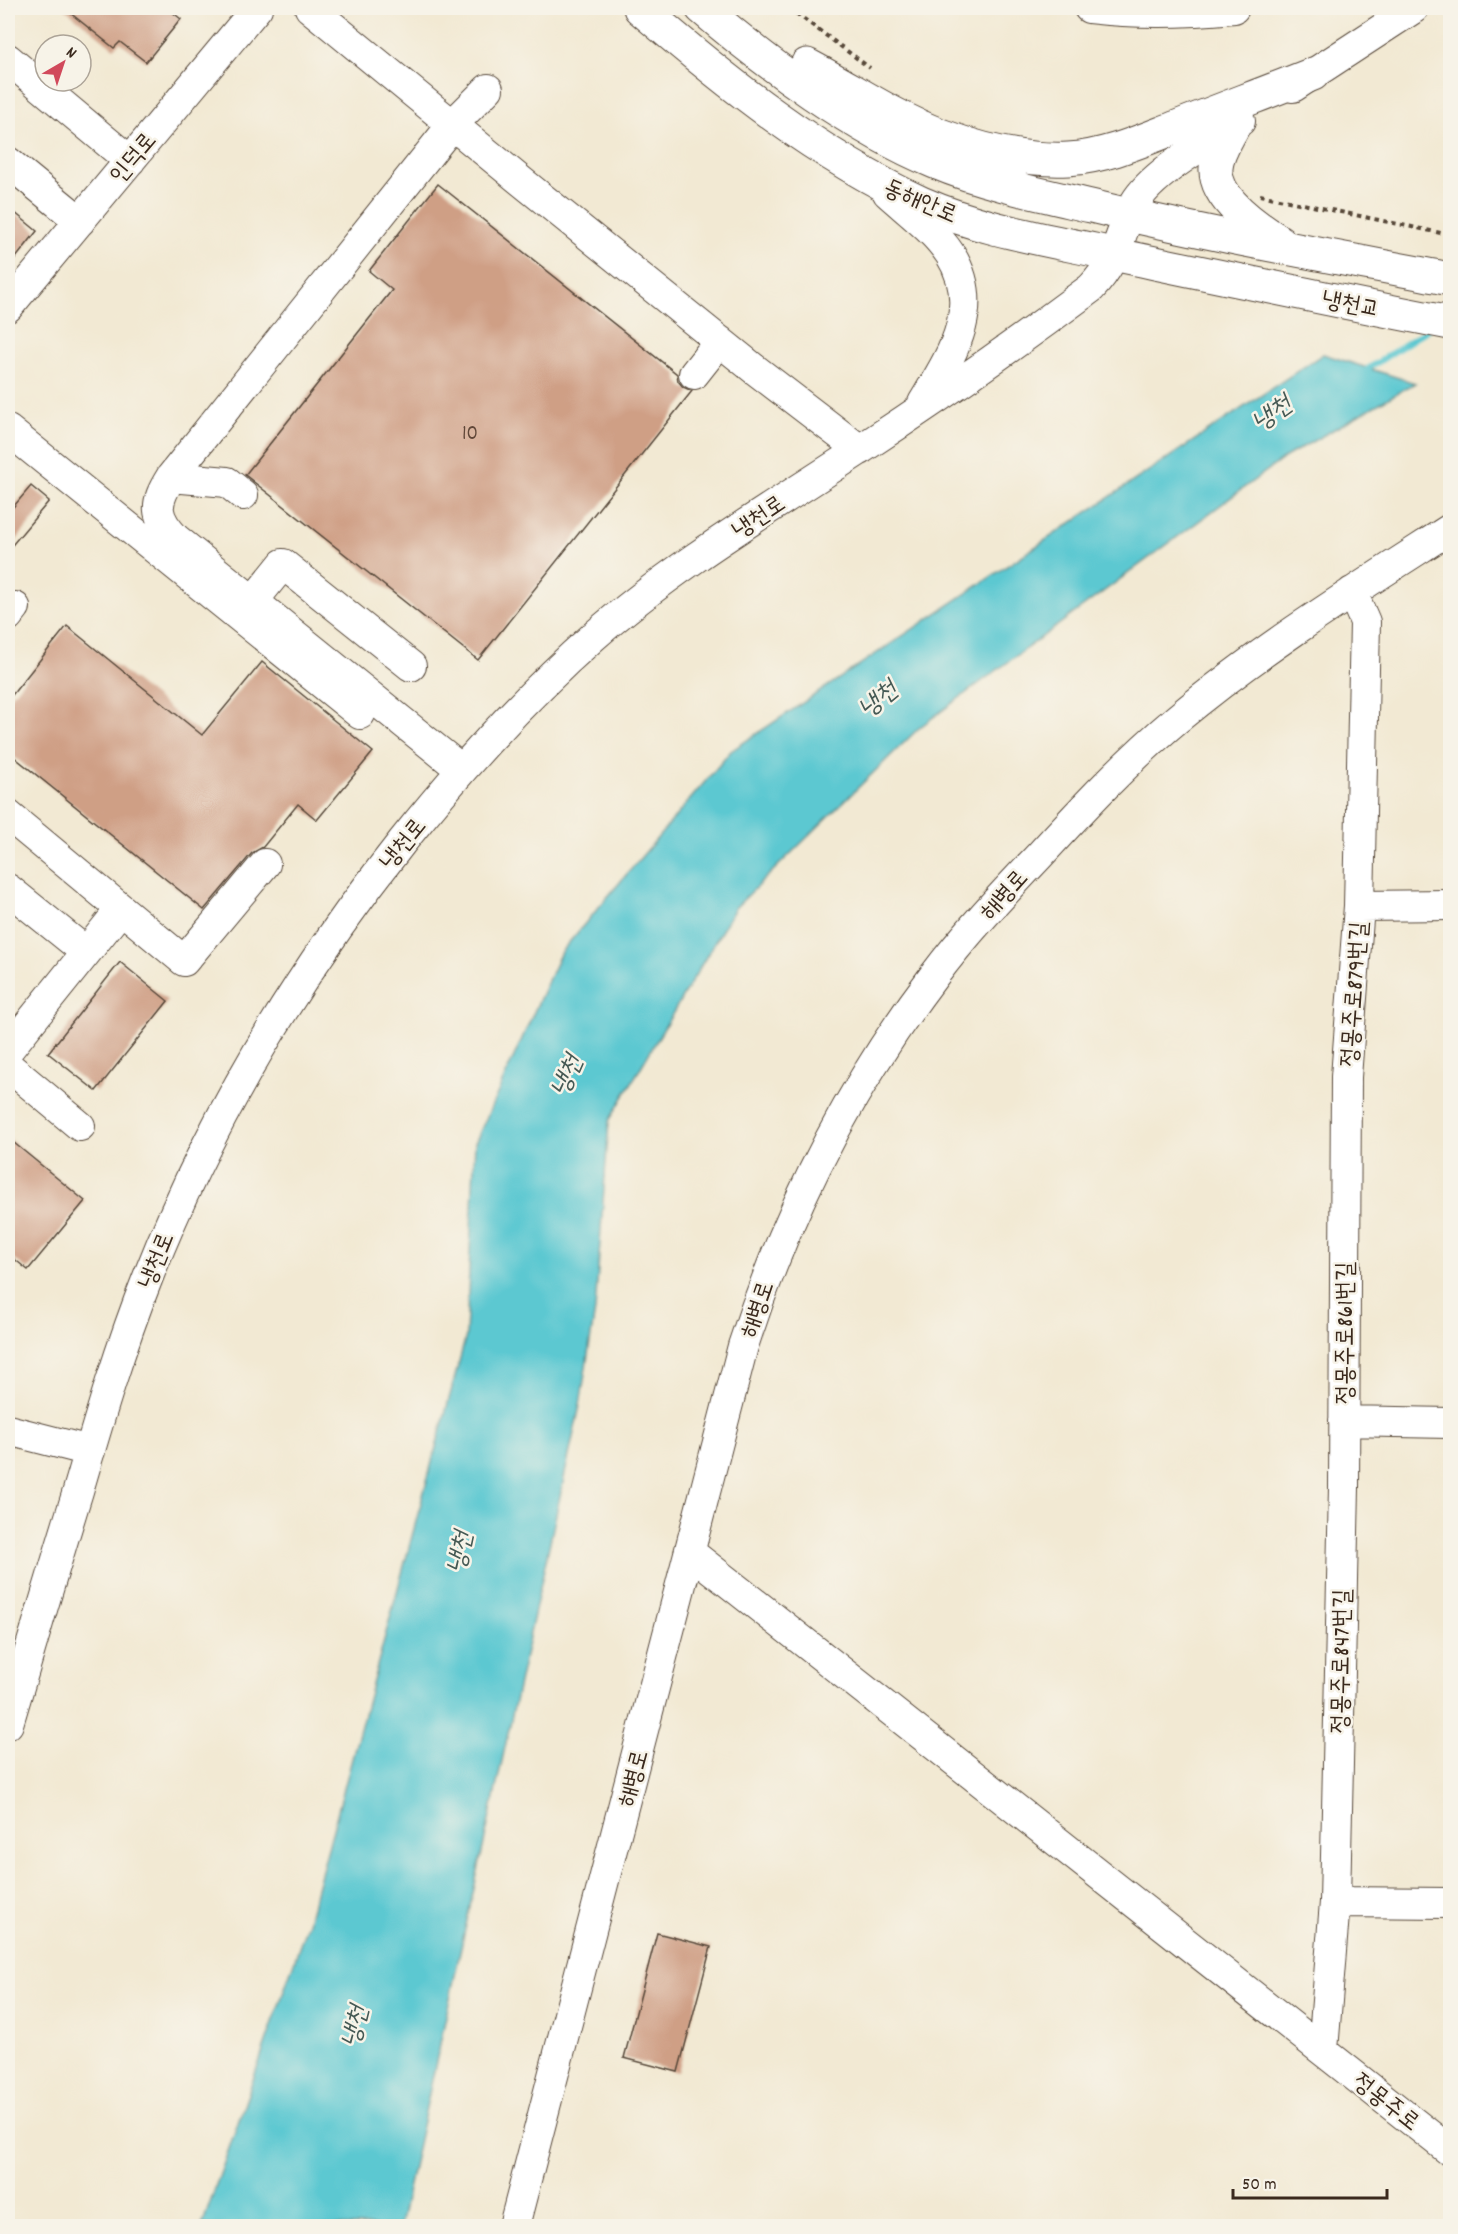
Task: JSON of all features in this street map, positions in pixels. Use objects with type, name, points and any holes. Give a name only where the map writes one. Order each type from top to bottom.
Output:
[{"type":"main road","name":"동해안로","points":[[640,8],[683,45],[779,119],[870,177],[923,203],[983,225],[1251,283]]},
{"type":"main road","name":"동해안로","points":[[707,12],[761,55],[816,94],[902,147],[971,176],[1130,216],[1299,250]]},
{"type":"main road","points":[[707,12],[939,134],[997,152],[1047,160],[1071,159],[1126,145],[1313,74]]},
{"type":"main road","points":[[1234,126],[1220,150],[1216,167],[1216,178],[1222,190],[1234,207],[1249,220],[1280,242],[1299,250]]},
{"type":"main road","name":"냉천교","points":[[1299,250],[1450,279]]},
{"type":"main road","name":"냉천교","points":[[1251,283],[1450,323]]},
{"type":"street","name":"인덕로","points":[[8,307],[257,8]]},
{"type":"street","points":[[310,8],[720,341],[860,450]]},
{"type":"street","points":[[1089,8],[1165,14],[1234,8]]},
{"type":"street","name":"냉천로","points":[[8,1724],[128,1329],[149,1274],[198,1163],[242,1078],[282,1009],[341,921],[455,778],[553,676],[593,637],[633,604],[721,541],[918,411],[1092,288],[1106,273],[1116,254],[1136,201],[1157,178],[1414,8]]},
{"type":"street","points":[[8,58],[130,161]]},
{"type":"street","points":[[455,778],[254,600],[176,539],[161,520],[158,509],[159,498],[171,477],[453,124],[488,88]]},
{"type":"street","points":[[8,162],[80,221]]},
{"type":"street","points":[[870,177],[933,234],[949,253],[960,272],[965,293],[965,309],[955,344],[918,411]]},
{"type":"street","points":[[694,374],[720,341]]},
{"type":"street","points":[[8,430],[455,778]]},
{"type":"street","points":[[171,477],[227,482],[243,495]]},
{"type":"street","name":"해병로","points":[[514,2226],[691,1553],[743,1346],[773,1259],[817,1164],[844,1114],[903,1020],[967,934],[1111,780],[1178,719],[1213,691],[1352,592],[1450,529]]},
{"type":"street","points":[[254,600],[283,564],[411,666]]},
{"type":"street","points":[[1352,592],[1365,622],[1359,906]]},
{"type":"street","points":[[8,817],[184,961],[265,864]]},
{"type":"street","points":[[8,889],[86,952]]},
{"type":"street","name":"정몽주로879번길","points":[[1346,1138],[1346,1077],[1359,906],[1450,905]]},
{"type":"street","points":[[8,1050],[121,909]]},
{"type":"street","points":[[8,1065],[80,1126]]},
{"type":"street","name":"정몽주로861번길","points":[[1346,1138],[1344,1421],[1450,1423]]},
{"type":"street","name":"정몽주로847번길","points":[[1323,2050],[1335,1902],[1344,1421]]},
{"type":"street","points":[[8,1430],[90,1450]]},
{"type":"street","name":"정몽주로","points":[[691,1553],[1450,2151]]},
{"type":"street","points":[[1335,1902],[1450,1903]]},
{"type":"path","points":[[1350,215],[1450,235]]},
{"type":"water","points":[[1323,354],[1415,383],[1287,456],[920,727],[735,908],[609,1121],[595,1310],[580,1405],[400,2226],[202,2226],[308,1922],[466,1336],[475,1143],[561,952],[731,751]]},
{"type":"building","points":[[64,8],[167,8],[181,19],[146,62],[120,42],[114,48]]},
{"type":"building","points":[[438,184],[677,374],[678,381],[683,387],[692,391],[478,660],[245,475],[392,290],[369,271]]},
{"type":"building","points":[[8,207],[37,231],[8,268]]},
{"type":"building","points":[[31,486],[49,501],[8,550],[8,513]]},
{"type":"building","points":[[67,626],[202,735],[262,662],[373,752],[317,820],[298,804],[263,847],[252,853],[204,910],[8,752],[8,700]]},
{"type":"building","points":[[120,962],[168,1001],[96,1091],[48,1053]]},
{"type":"building","points":[[8,1138],[85,1201],[28,1270],[8,1254]]},
{"type":"building","points":[[657,1933],[711,1947],[678,2072],[624,2058]]},
{"type":"waterway","name":"냉천","points":[[1363,372],[1427,330]]}]
